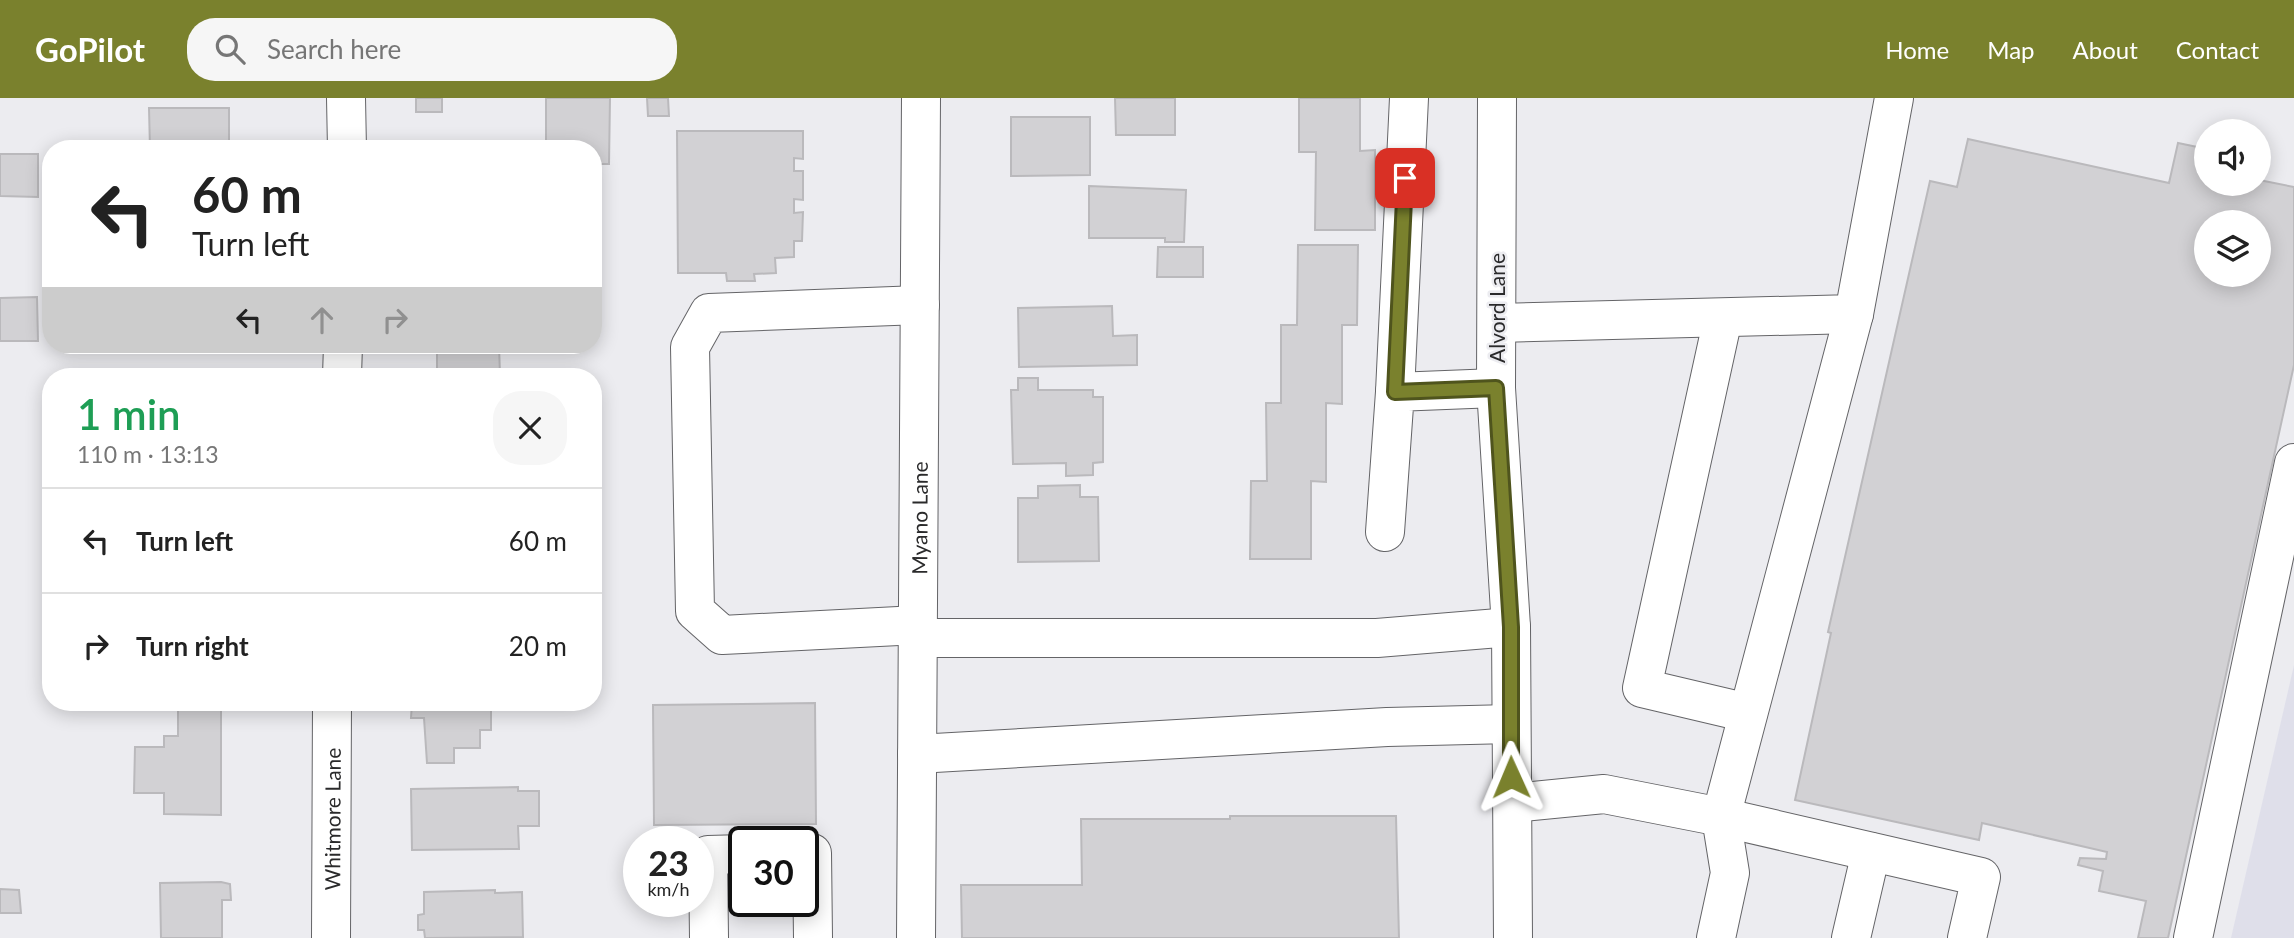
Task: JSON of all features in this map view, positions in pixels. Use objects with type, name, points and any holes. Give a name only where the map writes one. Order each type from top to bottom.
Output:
[{"type":"street","points":[[346,98],[346,140]]},
{"type":"street","name":"Myano Lane","points":[[916,938],[921,98]]},
{"type":"street","points":[[1385,532],[1395,392],[1409,98]]},
{"type":"street","name":"Alvord Lane","points":[[1497,98],[1496,388],[1511,627],[1513,938]]},
{"type":"street","points":[[1716,938],[1731,873],[1721,817],[1854,314],[1894,98]]},
{"type":"street","points":[[920,305],[709,313],[690,346],[695,611],[722,635],[918,631],[1377,638],[1511,627]]},
{"type":"street","points":[[1497,323],[1854,314]]},
{"type":"street","points":[[1723,318],[1642,688],[1748,713]]},
{"type":"street","points":[[1395,392],[1496,388]]},
{"type":"street","points":[[2193,938],[2283,573],[2294,463]]},
{"type":"street","name":"Whitmore Lane","points":[[331,938],[332,711]]},
{"type":"street","points":[[917,754],[1374,727],[1511,724]]},
{"type":"street","points":[[1512,803],[1604,794],[1721,817],[1981,877],[1967,938]]},
{"type":"street","points":[[1851,938],[1871,852]]},
{"type":"street","points":[[709,938],[708,855],[728,854]]},
{"type":"street","points":[[813,917],[813,938]]},
{"type":"shaded area","points":[[2294,665],[2294,938],[2231,938]]},
{"type":"building","points":[[416,98],[442,98],[442,112],[416,112]]},
{"type":"building","points":[[546,98],[610,98],[609,164],[602,164],[602,140],[546,140]]},
{"type":"building","points":[[647,98],[668,98],[669,116],[648,116]]},
{"type":"building","points":[[1115,98],[1175,98],[1175,135],[1116,135]]},
{"type":"building","points":[[1299,98],[1360,98],[1360,151],[1375,150],[1375,230],[1315,230],[1316,152],[1299,152]]},
{"type":"building","points":[[149,108],[229,108],[229,140],[150,140]]},
{"type":"building","points":[[1011,117],[1090,117],[1090,175],[1011,176]]},
{"type":"building","points":[[677,131],[803,131],[803,159],[794,158],[794,171],[803,171],[803,200],[794,199],[794,213],[803,212],[802,241],[794,241],[794,257],[775,258],[776,273],[754,274],[755,281],[727,281],[726,273],[678,273]]},
{"type":"building","points":[[1968,139],[2169,183],[2178,143],[2194,146],[2194,196],[2271,196],[2271,182],[2294,187],[2294,365],[2168,938],[2138,938],[2146,901],[2099,891],[2103,871],[2078,865],[2080,858],[2106,859],[2107,852],[1982,823],[1979,840],[1795,800],[1831,633],[1828,632],[1930,181],[1957,187]]},
{"type":"building","points":[[0,154],[38,154],[38,197],[0,196]]},
{"type":"building","points":[[1089,186],[1186,190],[1184,242],[1165,242],[1165,238],[1089,238]]},
{"type":"building","points":[[1298,245],[1358,245],[1357,325],[1342,325],[1342,404],[1326,403],[1326,482],[1311,481],[1311,559],[1250,559],[1251,481],[1267,481],[1266,403],[1281,403],[1281,325],[1297,325]]},
{"type":"building","points":[[1158,247],[1203,247],[1203,277],[1157,277]]},
{"type":"building","points":[[37,297],[38,341],[0,341],[0,298]]},
{"type":"building","points":[[1112,306],[1113,336],[1137,335],[1137,365],[1019,367],[1018,308]]},
{"type":"building","points":[[437,354],[499,354],[500,368],[437,368]]},
{"type":"building","points":[[1018,378],[1038,378],[1038,390],[1093,390],[1093,397],[1103,397],[1103,462],[1093,463],[1093,475],[1066,476],[1066,463],[1013,464],[1011,390],[1018,390]]},
{"type":"building","points":[[1080,485],[1080,497],[1098,497],[1099,561],[1018,562],[1018,498],[1038,498],[1038,486]]},
{"type":"building","points":[[815,703],[816,824],[654,825],[653,705]]},
{"type":"building","points":[[178,711],[221,711],[221,815],[164,814],[164,793],[134,793],[135,747],[164,747],[164,736],[178,736]]},
{"type":"building","points":[[411,711],[491,711],[491,730],[480,730],[480,748],[454,748],[454,763],[427,763],[424,718],[411,718]]},
{"type":"building","points":[[518,787],[518,791],[539,791],[539,826],[518,826],[519,849],[412,850],[411,789]]},
{"type":"building","points":[[1230,816],[1396,816],[1399,938],[962,938],[961,885],[1082,885],[1081,819],[1230,819]]},
{"type":"building","points":[[160,883],[230,884],[231,900],[222,900],[222,938],[161,938]]},
{"type":"building","points":[[0,889],[19,890],[21,913],[0,913]]},
{"type":"building","points":[[495,890],[495,893],[522,892],[523,937],[425,938],[424,930],[418,930],[418,915],[424,914],[424,892]]},
{"type":"route","points":[[1405,178],[1395,392],[1496,388],[1511,627],[1511,777]]}]
